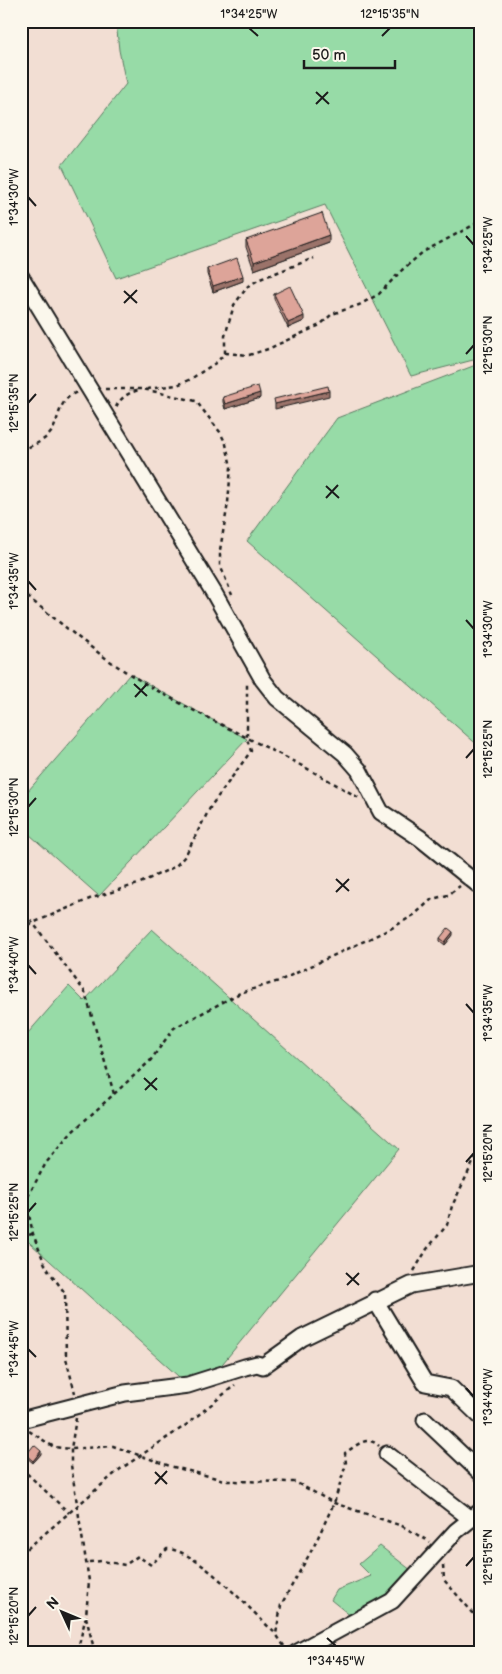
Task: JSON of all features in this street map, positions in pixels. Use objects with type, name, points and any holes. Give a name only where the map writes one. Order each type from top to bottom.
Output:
[{"type":"street","points":[[21,277],[264,680],[277,698],[345,754],[359,770],[381,812],[420,838],[476,882]]},
{"type":"street","points":[[25,1425],[79,1405],[125,1393],[188,1385],[252,1365],[263,1366],[302,1338],[375,1300],[411,1285],[481,1273]]},
{"type":"street","points":[[375,1300],[426,1383],[451,1388],[481,1417]]},
{"type":"street","points":[[425,1420],[481,1473]]},
{"type":"street","points":[[291,1650],[392,1601],[441,1548],[476,1515],[387,1454]]},
{"type":"path","points":[[224,353],[249,355],[268,350],[320,325],[332,314],[359,305],[379,294],[423,252],[481,221]]},
{"type":"path","points":[[111,425],[119,400],[130,392],[177,385],[189,380],[217,362],[224,353],[225,336],[234,305],[248,286],[260,279],[314,258]]},
{"type":"path","points":[[21,450],[33,446],[52,430],[57,413],[71,394],[89,389],[143,390],[196,401],[220,432],[226,444],[231,467],[228,503],[220,550],[220,565],[234,602]]},
{"type":"path","points":[[21,592],[130,674],[247,739],[330,781],[381,812]]},
{"type":"path","points":[[21,928],[92,898],[138,884],[176,866],[185,856],[211,806],[251,751],[247,739],[245,700],[249,653]]},
{"type":"path","points":[[77,1653],[86,1616],[90,1581],[71,1449],[79,1405],[66,1358],[65,1292],[46,1267],[33,1234],[26,1200],[46,1163],[72,1132],[150,1061],[174,1028],[240,993],[279,981],[390,929],[414,915],[432,898],[448,895],[476,882]]},
{"type":"path","points":[[21,907],[85,992],[114,1094]]},
{"type":"path","points":[[411,1285],[414,1267],[447,1225],[452,1206],[481,1146]]},
{"type":"path","points":[[21,1236],[33,1234]]},
{"type":"path","points":[[21,1554],[68,1513],[78,1507],[139,1456],[186,1425],[240,1382]]},
{"type":"path","points":[[25,1425],[54,1446],[71,1449],[113,1446],[139,1456],[228,1481],[295,1482],[334,1503],[402,1526],[441,1548],[444,1580],[481,1622]]},
{"type":"path","points":[[276,1634],[281,1605],[314,1546],[334,1503],[346,1464],[346,1453],[364,1440],[374,1441],[387,1454]]},
{"type":"path","points":[[21,1468],[68,1513]]},
{"type":"path","points":[[88,1562],[102,1561],[125,1565],[138,1556],[151,1565],[167,1549],[176,1549],[204,1566],[291,1650]]},
{"type":"path","points":[[86,1616],[95,1653]]},
{"type":"green space","points":[[116,21],[481,21],[481,358],[411,376],[325,205],[116,278],[62,165],[126,84],[119,50]]},
{"type":"green space","points":[[481,363],[481,748],[247,541],[337,418]]},
{"type":"green space","points":[[130,674],[247,739],[99,896],[21,827],[21,799]]},
{"type":"green space","points":[[152,929],[399,1149],[209,1380],[188,1385],[21,1235],[21,1041],[69,986],[84,1001]]},
{"type":"green space","points":[[380,1546],[416,1574],[357,1621],[331,1600],[337,1590],[371,1576],[359,1564]]},
{"type":"building","points":[[322,213],[329,235],[254,262],[246,240]]},
{"type":"building","points":[[237,258],[243,276],[213,286],[207,269]]},
{"type":"building","points":[[290,286],[304,316],[288,323],[274,294]]},
{"type":"building","points":[[258,386],[260,393],[225,404],[223,397]]},
{"type":"building","points":[[328,386],[329,391],[275,404],[274,399]]},
{"type":"building","points":[[448,928],[453,932],[445,942],[440,938]]},
{"type":"building","points":[[34,1445],[41,1451],[33,1461],[26,1455]]}]
